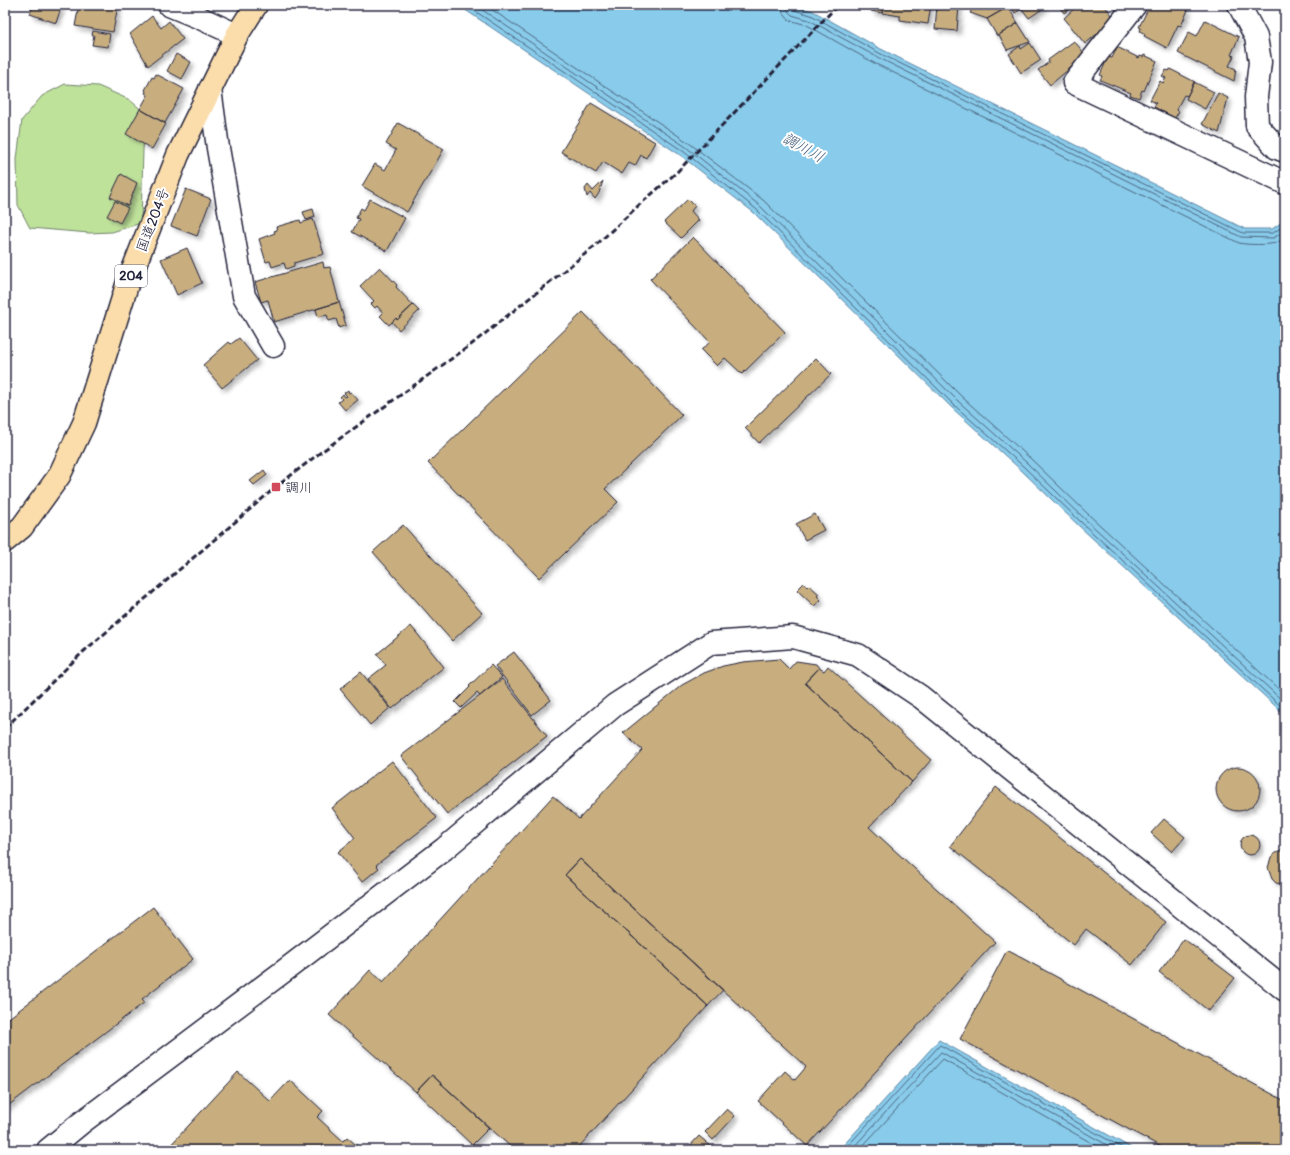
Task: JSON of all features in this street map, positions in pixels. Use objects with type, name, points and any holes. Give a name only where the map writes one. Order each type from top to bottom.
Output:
[{"type":"highway","name":"国道204号","points":[[5,541],[22,527],[60,476],[84,423],[127,285],[178,155],[237,35],[256,5]]},
{"type":"street","points":[[169,5],[237,35]]},
{"type":"street","points":[[1135,5],[1074,83],[1285,183]]},
{"type":"street","points":[[1239,5],[1256,37],[1260,62],[1256,97],[1257,126],[1277,148],[1285,151]]},
{"type":"street","points":[[210,89],[218,148],[244,296],[273,346]]},
{"type":"street","points":[[48,1150],[81,1123],[284,972],[444,849],[615,705],[711,643],[793,637],[858,655],[921,697],[1285,990]]},
{"type":"green space","points":[[65,84],[98,86],[130,100],[146,114],[143,150],[141,223],[112,232],[89,233],[30,228],[18,205],[17,159],[22,120],[42,96]]},
{"type":"water","name":"調川川","points":[[458,5],[789,5],[813,11],[881,49],[1245,229],[1272,229],[1285,220],[1285,715],[952,408],[753,212],[680,155]]},
{"type":"water","points":[[939,1040],[1135,1150],[839,1150]]},
{"type":"building","points":[[33,5],[52,5],[61,8],[56,23],[30,14]]},
{"type":"building","points":[[79,5],[118,5],[113,32],[75,26]]},
{"type":"building","points":[[868,5],[884,5],[882,13],[871,11],[872,8]]},
{"type":"building","points":[[884,5],[931,5],[928,24],[900,20],[900,16],[882,13]]},
{"type":"building","points":[[937,5],[959,5],[957,31],[935,29]]},
{"type":"building","points":[[974,5],[1007,5],[1008,7],[987,19],[970,13]]},
{"type":"building","points":[[1010,5],[1028,5],[1015,13]]},
{"type":"building","points":[[1028,5],[1042,5],[1044,8],[1029,18],[1022,9]]},
{"type":"building","points":[[1063,5],[1075,5],[1064,13],[1060,8]]},
{"type":"building","points":[[1078,5],[1104,5],[1115,19],[1085,44],[1064,18]]},
{"type":"building","points":[[1150,5],[1179,5],[1188,10],[1181,26],[1178,25],[1167,48],[1144,36],[1145,34],[1140,31],[1141,28],[1139,27]]},
{"type":"building","points":[[1008,7],[1018,23],[997,36],[987,19]]},
{"type":"building","points":[[152,16],[161,28],[169,21],[183,39],[148,66],[130,34]]},
{"type":"building","points":[[1205,20],[1239,37],[1231,55],[1234,56],[1229,66],[1236,69],[1234,81],[1178,53],[1189,32],[1197,36]]},
{"type":"building","points":[[1018,23],[1030,42],[1007,50],[999,35]]},
{"type":"building","points":[[93,31],[110,34],[108,47],[92,45],[94,35],[92,35]]},
{"type":"building","points":[[1074,41],[1086,55],[1050,85],[1038,70],[1049,62],[1048,60]]},
{"type":"building","points":[[1030,43],[1041,60],[1021,73],[1009,54],[1020,46],[1021,49]]},
{"type":"building","points":[[1117,47],[1139,58],[1140,56],[1143,57],[1144,55],[1157,61],[1144,91],[1142,90],[1139,98],[1100,80],[1102,76],[1100,75],[1108,57],[1112,58]]},
{"type":"building","points":[[176,54],[191,62],[182,79],[167,71]]},
{"type":"building","points":[[1170,69],[1195,82],[1187,96],[1184,95],[1176,110],[1179,111],[1175,118],[1154,107],[1156,103],[1150,100],[1160,81],[1163,83],[1166,78],[1162,76],[1166,70],[1169,71]]},
{"type":"building","points":[[156,74],[184,89],[165,123],[140,109],[148,95],[145,93],[145,90],[152,77],[154,78]]},
{"type":"building","points":[[1194,82],[1214,92],[1205,109],[1186,99]]},
{"type":"building","points":[[1218,93],[1228,98],[1219,133],[1202,124]]},
{"type":"building","points":[[591,103],[655,142],[646,158],[641,155],[635,166],[629,163],[622,174],[603,162],[596,173],[561,152]]},
{"type":"building","points":[[140,109],[166,124],[152,149],[126,134]]},
{"type":"building","points":[[398,123],[444,149],[407,212],[362,186],[375,164],[385,170],[396,150],[386,144]]},
{"type":"building","points":[[121,174],[137,183],[128,206],[110,197]]},
{"type":"building","points":[[603,181],[599,193],[595,199],[590,193],[587,197],[585,189],[588,185],[593,191]]},
{"type":"building","points":[[186,189],[211,199],[197,236],[171,226]]},
{"type":"building","points":[[370,199],[405,218],[387,251],[352,232],[359,219],[356,218],[361,208],[364,210]]},
{"type":"building","points":[[688,199],[695,206],[691,211],[699,220],[681,238],[664,222]]},
{"type":"building","points":[[115,201],[128,208],[120,223],[107,216]]},
{"type":"building","points":[[313,209],[315,217],[306,220],[303,212]]},
{"type":"building","points":[[313,219],[324,254],[294,263],[294,266],[286,269],[284,263],[272,267],[270,261],[266,262],[259,239],[275,233],[274,231],[277,230],[276,227],[300,220],[301,223]]},
{"type":"building","points":[[693,237],[785,332],[742,374],[725,358],[717,366],[701,350],[710,342],[650,279]]},
{"type":"building","points":[[187,248],[202,283],[177,295],[161,259]]},
{"type":"building","points":[[323,262],[324,268],[330,267],[339,302],[274,322],[268,300],[261,302],[255,282]]},
{"type":"building","points":[[380,267],[413,305],[397,320],[396,318],[389,325],[380,316],[383,313],[377,306],[375,308],[371,304],[374,301],[360,286]]},
{"type":"building","points":[[339,302],[346,325],[339,328],[336,319],[329,321],[327,315],[318,317],[316,309]]},
{"type":"building","points":[[413,305],[419,311],[399,330],[392,322],[396,318],[397,320]]},
{"type":"building","points":[[583,312],[682,415],[605,489],[618,502],[539,578],[428,463]]},
{"type":"building","points":[[239,338],[257,360],[222,388],[203,365],[229,342],[231,344]]},
{"type":"building","points":[[816,358],[831,374],[759,443],[745,428]]},
{"type":"building","points":[[348,390],[349,393],[351,392],[358,400],[345,410],[338,402],[342,399],[340,397],[343,394],[345,397],[347,396],[344,393]]},
{"type":"building","points":[[264,470],[267,475],[254,485],[250,481]]},
{"type":"building","points":[[815,514],[824,530],[805,540],[796,524]]},
{"type":"building","points":[[403,525],[482,613],[452,641],[373,552]]},
{"type":"building","points":[[804,583],[807,587],[809,585],[819,594],[817,596],[821,600],[814,606],[797,590]]},
{"type":"building","points":[[411,626],[444,667],[392,709],[368,679],[386,665],[377,654]]},
{"type":"building","points":[[514,652],[551,700],[532,715],[495,666]]},
{"type":"building","points":[[779,659],[789,669],[796,661],[816,664],[819,668],[805,683],[912,782],[869,827],[995,942],[807,1146],[758,1101],[785,1071],[795,1080],[806,1067],[580,859],[565,875],[708,1006],[576,1150],[514,1150],[432,1075],[416,1092],[329,1015],[370,970],[383,982],[553,796],[579,819],[642,750],[623,733],[682,685],[704,673],[723,666],[743,662]]},
{"type":"building","points":[[491,665],[502,677],[480,696],[477,693],[461,708],[455,702]]},
{"type":"building","points":[[828,666],[931,760],[912,782],[805,683],[819,668],[824,671]]},
{"type":"building","points":[[361,672],[390,708],[370,725],[340,689]]},
{"type":"building","points":[[502,679],[547,736],[447,814],[401,756]]},
{"type":"building","points":[[392,761],[437,818],[376,865],[379,868],[362,882],[338,852],[355,838],[332,808]]},
{"type":"building","points":[[1234,767],[1242,767],[1254,773],[1260,785],[1260,793],[1254,805],[1242,811],[1234,811],[1222,805],[1216,793],[1216,785],[1222,773]]},
{"type":"building","points":[[996,787],[1166,922],[1132,965],[1086,929],[1074,945],[950,846]]},
{"type":"building","points":[[1164,819],[1185,837],[1172,852],[1151,833]]},
{"type":"building","points":[[1250,835],[1257,838],[1260,845],[1257,852],[1250,855],[1243,852],[1240,845],[1243,838]]},
{"type":"building","points":[[1281,851],[1285,851],[1285,885],[1276,883],[1272,879],[1268,868],[1271,857]]},
{"type":"building","points":[[580,859],[723,990],[708,1006],[565,875]]},
{"type":"building","points":[[153,907],[193,959],[142,999],[145,1002],[5,1108],[5,1021]]},
{"type":"building","points":[[1184,939],[1235,978],[1209,1011],[1159,972]]},
{"type":"building","points":[[1007,950],[1285,1101],[1285,1150],[1167,1150],[960,1039]]},
{"type":"building","points":[[238,1072],[270,1101],[290,1080],[323,1111],[317,1117],[343,1141],[347,1137],[362,1150],[166,1150]]},
{"type":"building","points":[[432,1075],[489,1128],[472,1145],[416,1092]]},
{"type":"building","points":[[727,1109],[735,1116],[713,1140],[705,1132]]},
{"type":"building","points":[[699,1136],[712,1147],[710,1150],[686,1150]]},
{"type":"railway","points":[[5,728],[83,652],[276,487],[321,452],[472,344],[595,246],[677,172],[838,5]]},
{"type":"place","name":"調川","points":[[276,487]]}]
